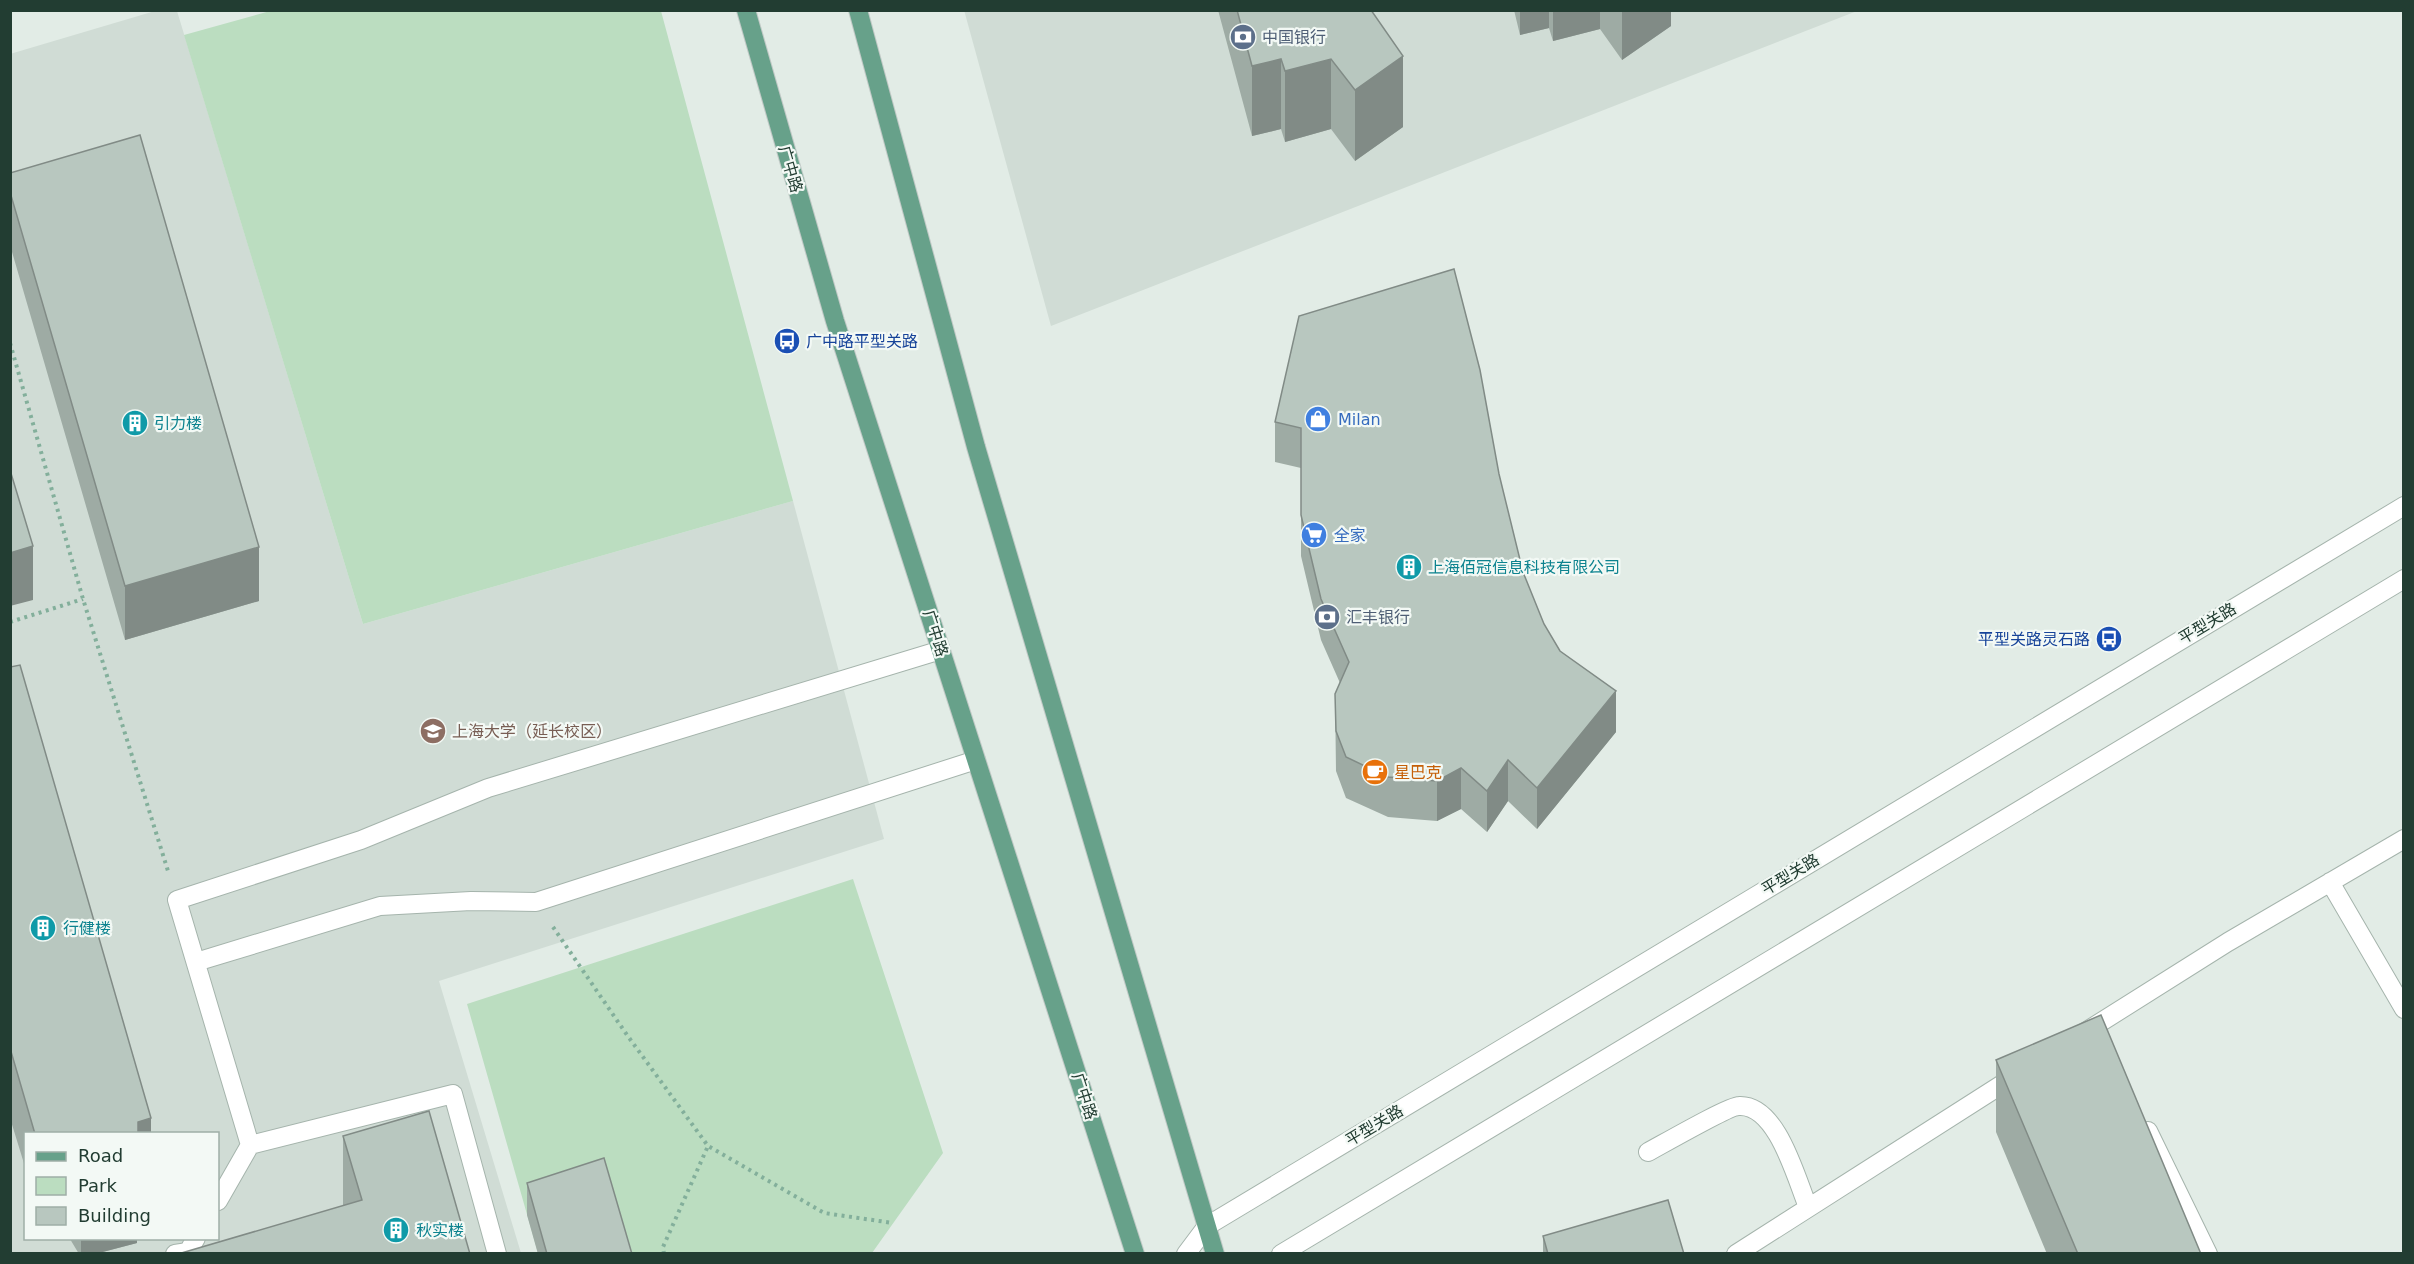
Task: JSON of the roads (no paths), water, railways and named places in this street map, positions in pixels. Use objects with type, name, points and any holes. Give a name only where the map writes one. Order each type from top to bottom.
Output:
[{"type":"main road","name":"广中路","points":[[746,10],[835,321],[1135,1254]]},
{"type":"main road","points":[[858,10],[976,447],[1215,1254]]},
{"type":"street","name":"平型关路","points":[[1186,1254],[1207,1226],[2403,506]]},
{"type":"street","points":[[1281,1254],[2403,579]]},
{"type":"street","points":[[250,1145],[177,900],[361,840],[488,788],[941,651]]},
{"type":"street","points":[[196,962],[380,906],[471,900],[536,902],[976,760]]},
{"type":"street","points":[[2067,1043],[2100,1033],[2228,942],[2403,839]]},
{"type":"street","points":[[2330,882],[2403,1009]]},
{"type":"street","points":[[1736,1254],[2028,1068]]},
{"type":"street","points":[[219,1199],[250,1145],[453,1094],[497,1254]]},
{"type":"street","points":[[1648,1152],[1737,1106],[1755,1109],[1775,1128],[1808,1207]]},
{"type":"street","points":[[2142,1119],[2208,1254]]},
{"type":"street","points":[[175,1254],[189,1252],[195,1240]]},
{"type":"place","name":"中国银行","points":[[1243,37]]},
{"type":"place","name":"广中路平型关路","points":[[787,341]]},
{"type":"place","name":"Milan","points":[[1318,419]]},
{"type":"place","name":"引力楼","points":[[135,423]]},
{"type":"place","name":"全家","points":[[1314,535]]},
{"type":"place","name":"上海佰冠信息科技有限公司","points":[[1409,567]]},
{"type":"place","name":"汇丰银行","points":[[1327,617]]},
{"type":"place","name":"平型关路灵石路","points":[[2109,639]]},
{"type":"place","name":"上海大学（延长校区）","points":[[433,731]]},
{"type":"place","name":"星巴克","points":[[1375,772]]},
{"type":"place","name":"行健楼","points":[[43,928]]},
{"type":"place","name":"秋实楼","points":[[396,1230]]}]
